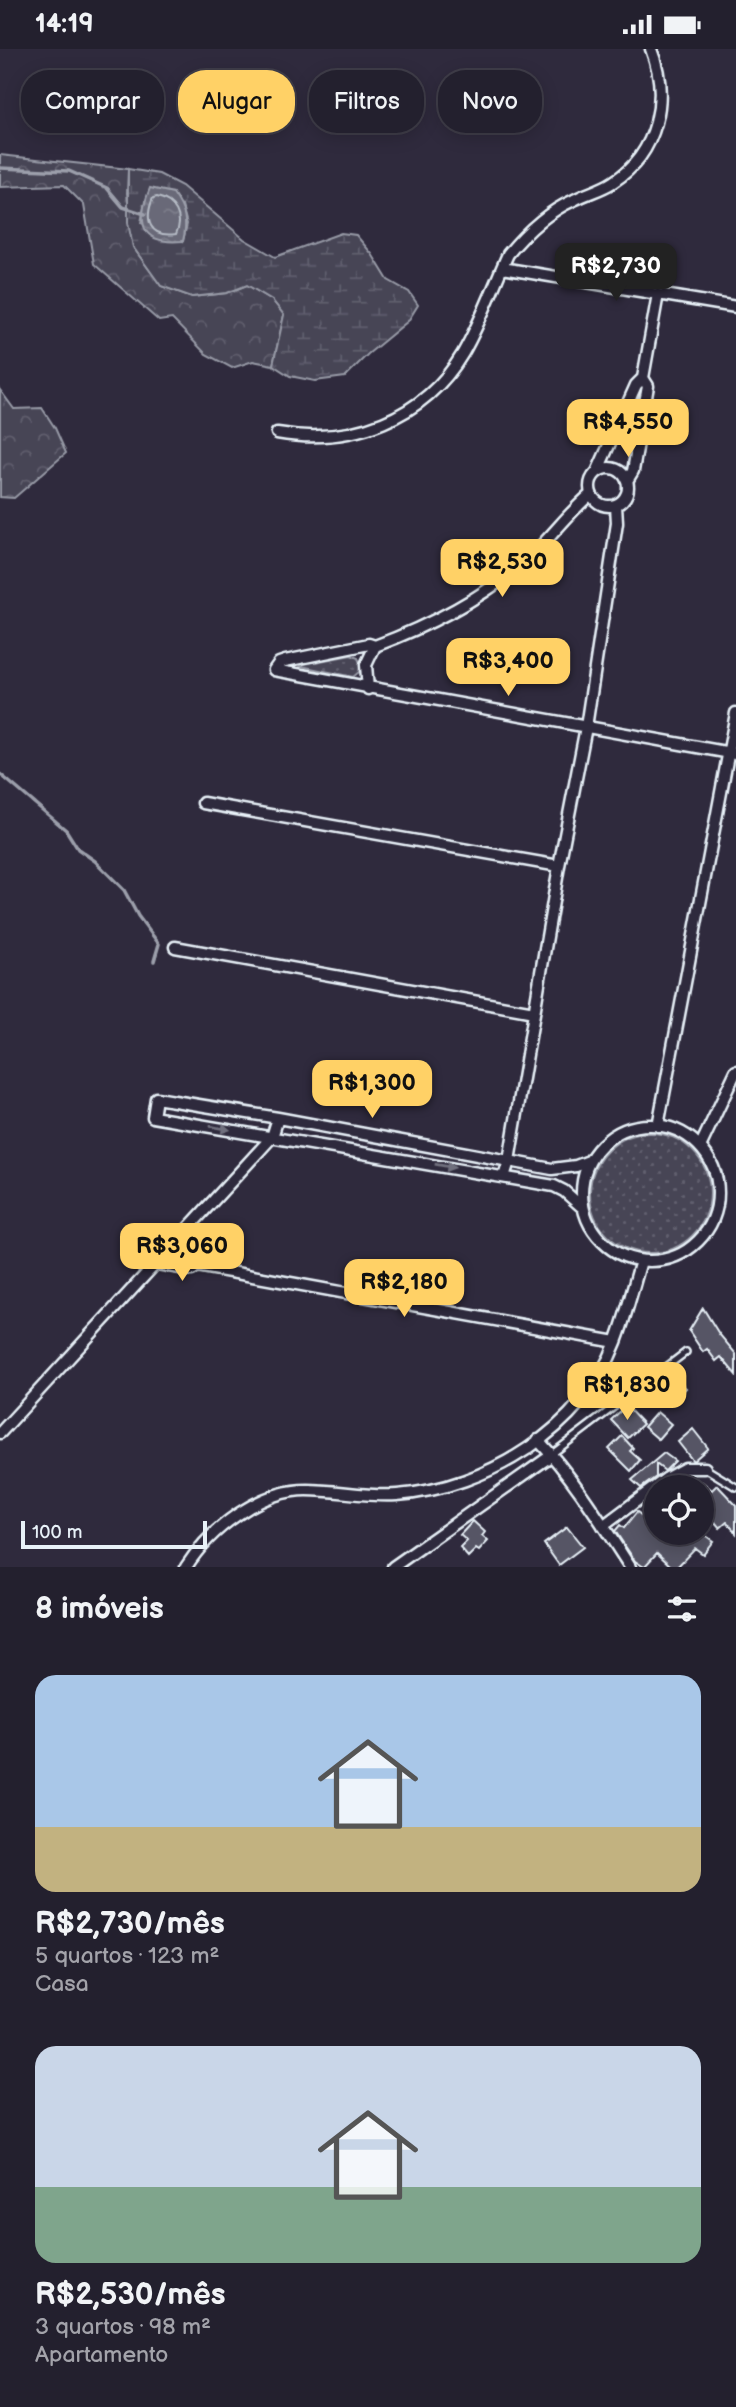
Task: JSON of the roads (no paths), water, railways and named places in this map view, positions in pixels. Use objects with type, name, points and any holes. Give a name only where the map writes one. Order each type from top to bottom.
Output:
[{"type":"street","points":[[277,433],[313,437],[349,434],[384,423],[415,405],[442,382],[462,354],[513,248],[541,220],[570,201],[615,181],[642,153],[654,129],[660,103],[659,75],[651,49]]},
{"type":"street","points":[[502,268],[736,307]]},
{"type":"street","points":[[643,378],[648,386],[633,471],[627,481],[628,493],[616,505],[610,507],[599,503],[591,494],[591,482],[636,385],[643,378],[658,294]]},
{"type":"street","points":[[597,472],[608,468],[615,469],[627,481]]},
{"type":"street","points":[[591,494],[527,559],[486,591],[421,628],[375,646],[285,661],[279,663],[274,670],[733,754]]},
{"type":"street","points":[[504,1177],[586,727],[617,523],[616,505]]},
{"type":"street","points":[[368,689],[366,665],[375,646]]},
{"type":"street","points":[[658,1126],[733,754],[736,713]]},
{"type":"street","points":[[203,803],[559,866]]},
{"type":"street","points":[[175,947],[534,1012]]},
{"type":"street","points":[[700,1147],[736,1072]]},
{"type":"street","points":[[583,1207],[554,1186],[153,1117],[156,1098],[552,1169],[576,1166],[589,1161]]},
{"type":"street","points":[[0,1433],[271,1137],[278,1118]]},
{"type":"street","points":[[647,1125],[681,1133],[700,1147],[713,1167],[718,1190],[715,1214],[704,1235],[686,1251],[664,1259],[641,1261],[618,1253],[599,1239],[583,1207],[582,1184],[589,1161],[604,1143],[623,1130],[647,1125]]},
{"type":"street","points":[[182,1236],[197,1266]]},
{"type":"street","points":[[186,1567],[201,1546],[226,1523],[271,1498],[305,1490],[374,1496],[417,1493],[490,1470],[538,1440],[582,1397],[606,1362],[616,1342],[641,1261]]},
{"type":"street","points":[[157,1263],[192,1270],[197,1266],[616,1342]]},
{"type":"street","points":[[538,1440],[552,1455],[630,1567]]},
{"type":"street","points":[[393,1567],[552,1455]]},
{"type":"street","points":[[603,1526],[667,1478],[685,1468],[705,1468]]},
{"type":"lane","points":[[552,1455],[686,1352]]},
{"type":"lane","points":[[705,1468],[736,1487]]},
{"type":"water","points":[[150,188],[173,193],[177,199],[185,222],[183,241],[158,239],[145,229],[143,212]]},
{"type":"waterway","points":[[0,168],[69,171],[107,188],[123,207],[145,214]]},
{"type":"waterway","points":[[0,774],[66,830],[78,849],[95,861],[124,890],[138,916],[159,944],[154,961]]}]
